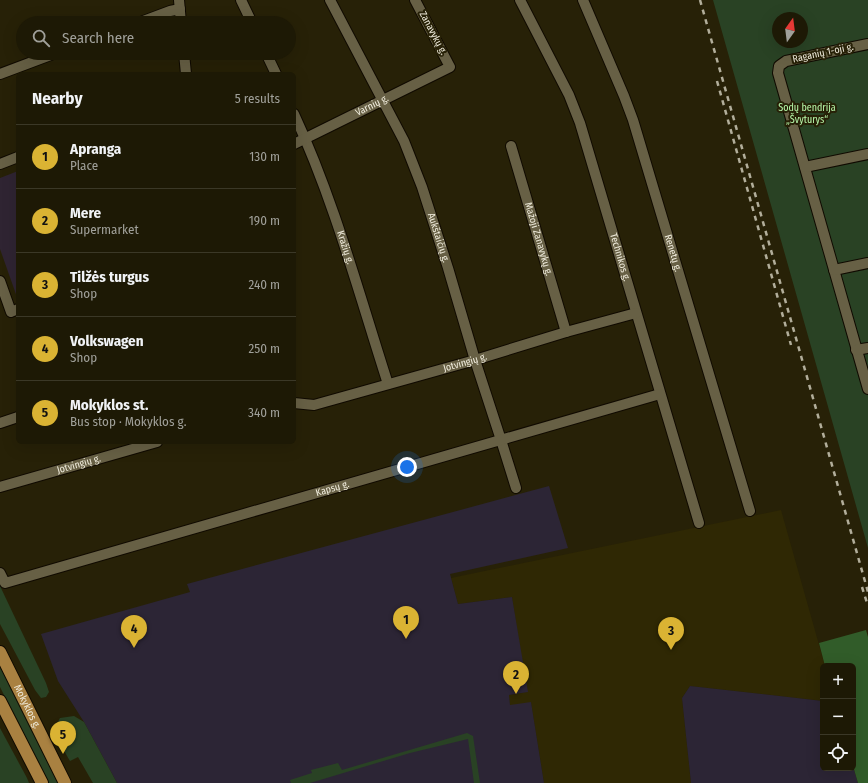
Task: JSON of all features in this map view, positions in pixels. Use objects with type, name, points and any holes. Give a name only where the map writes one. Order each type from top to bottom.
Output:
[{"type":"main road","name":"Mokyklos g.","points":[[0,652],[65,783]]},
{"type":"main road","name":"Mokyklos g.","points":[[0,701],[42,783]]},
{"type":"street","points":[[241,0],[249,16]]},
{"type":"street","name":"Aukštaičių g.","points":[[330,0],[404,141],[422,187],[516,488]]},
{"type":"street","name":"Zanavykų g.","points":[[415,0],[450,66]]},
{"type":"street","name":"Technikos g.","points":[[520,0],[569,95],[580,124],[699,522]]},
{"type":"street","name":"Renetų g.","points":[[583,0],[633,120],[750,511]]},
{"type":"street","points":[[157,16],[170,11],[179,5],[180,16]]},
{"type":"street","name":"Raganių 1-oji g.","points":[[805,167],[778,73],[779,66],[786,60],[868,44]]},
{"type":"street","points":[[0,74],[37,60]]},
{"type":"street","points":[[185,60],[186,72]]},
{"type":"street","points":[[269,60],[275,72]]},
{"type":"street","name":"Varnių g.","points":[[296,143],[450,66]]},
{"type":"street","name":"Kražių g.","points":[[296,118],[306,138],[335,218],[388,384]]},
{"type":"street","name":"Mažoji Zanavykų g.","points":[[511,146],[566,332]]},
{"type":"street","points":[[868,154],[805,167],[868,389]]},
{"type":"street","points":[[0,164],[16,158]]},
{"type":"street","points":[[834,270],[868,263]]},
{"type":"street","points":[[0,281],[14,311]]},
{"type":"street","name":"Jotvingių g.","points":[[296,400],[305,405],[314,405],[636,313]]},
{"type":"street","points":[[856,350],[868,348]]},
{"type":"street","name":"Kapsų g.","points":[[0,573],[5,583],[660,394]]},
{"type":"street","points":[[0,423],[16,418]]},
{"type":"street","name":"Jotvingių g.","points":[[0,487],[151,444]]},
{"type":"shaded area","points":[[16,172],[16,294],[0,249],[0,178]]},
{"type":"shaded area","points":[[549,486],[568,548],[450,574],[458,604],[512,597],[528,692],[509,695],[510,705],[531,702],[544,783],[117,783],[84,722],[58,681],[41,634],[190,592],[187,584]]},
{"type":"shaded area","points":[[781,510],[824,663],[820,663],[820,701],[690,686],[682,698],[691,783],[544,783],[531,703],[510,706],[509,695],[527,692],[512,597],[458,604],[451,578]]},
{"type":"shaded area","points":[[690,686],[820,701],[820,771],[854,771],[858,783],[691,783],[682,698]]},
{"type":"green space","name":"Sodų bendrija „Švyturys“","points":[[713,0],[868,0],[868,548]]},
{"type":"green space","points":[[0,586],[46,683],[49,692],[46,697],[41,698],[35,690],[0,624]]},
{"type":"green space","points":[[866,630],[868,637],[868,783],[858,783],[854,771],[856,771],[856,663],[824,663],[819,643]]},
{"type":"green space","points":[[0,666],[59,783],[48,783],[0,687]]},
{"type":"green space","points":[[74,716],[84,722],[117,783],[93,783],[78,757],[70,761],[61,746],[57,735],[57,729],[60,718]]},
{"type":"green space","points":[[0,728],[27,778],[29,783],[0,783]]},
{"type":"green space","points":[[467,733],[473,736],[480,783],[474,783],[468,739],[410,753],[310,783],[291,783],[290,780],[312,773],[311,770],[338,763],[342,770]]},
{"type":"railway","points":[[700,0],[868,592]]},
{"type":"railway","points":[[717,81],[791,345]]},
{"type":"railway","points":[[862,587],[868,606]]},
{"type":"place","name":"Apranga","points":[[406,639]]},
{"type":"place","name":"Volkswagen","points":[[134,648]]},
{"type":"place","name":"Tilžės turgus","points":[[671,650]]},
{"type":"place","name":"Mere","points":[[516,694]]},
{"type":"place","name":"Mokyklos st.","points":[[63,754]]}]
